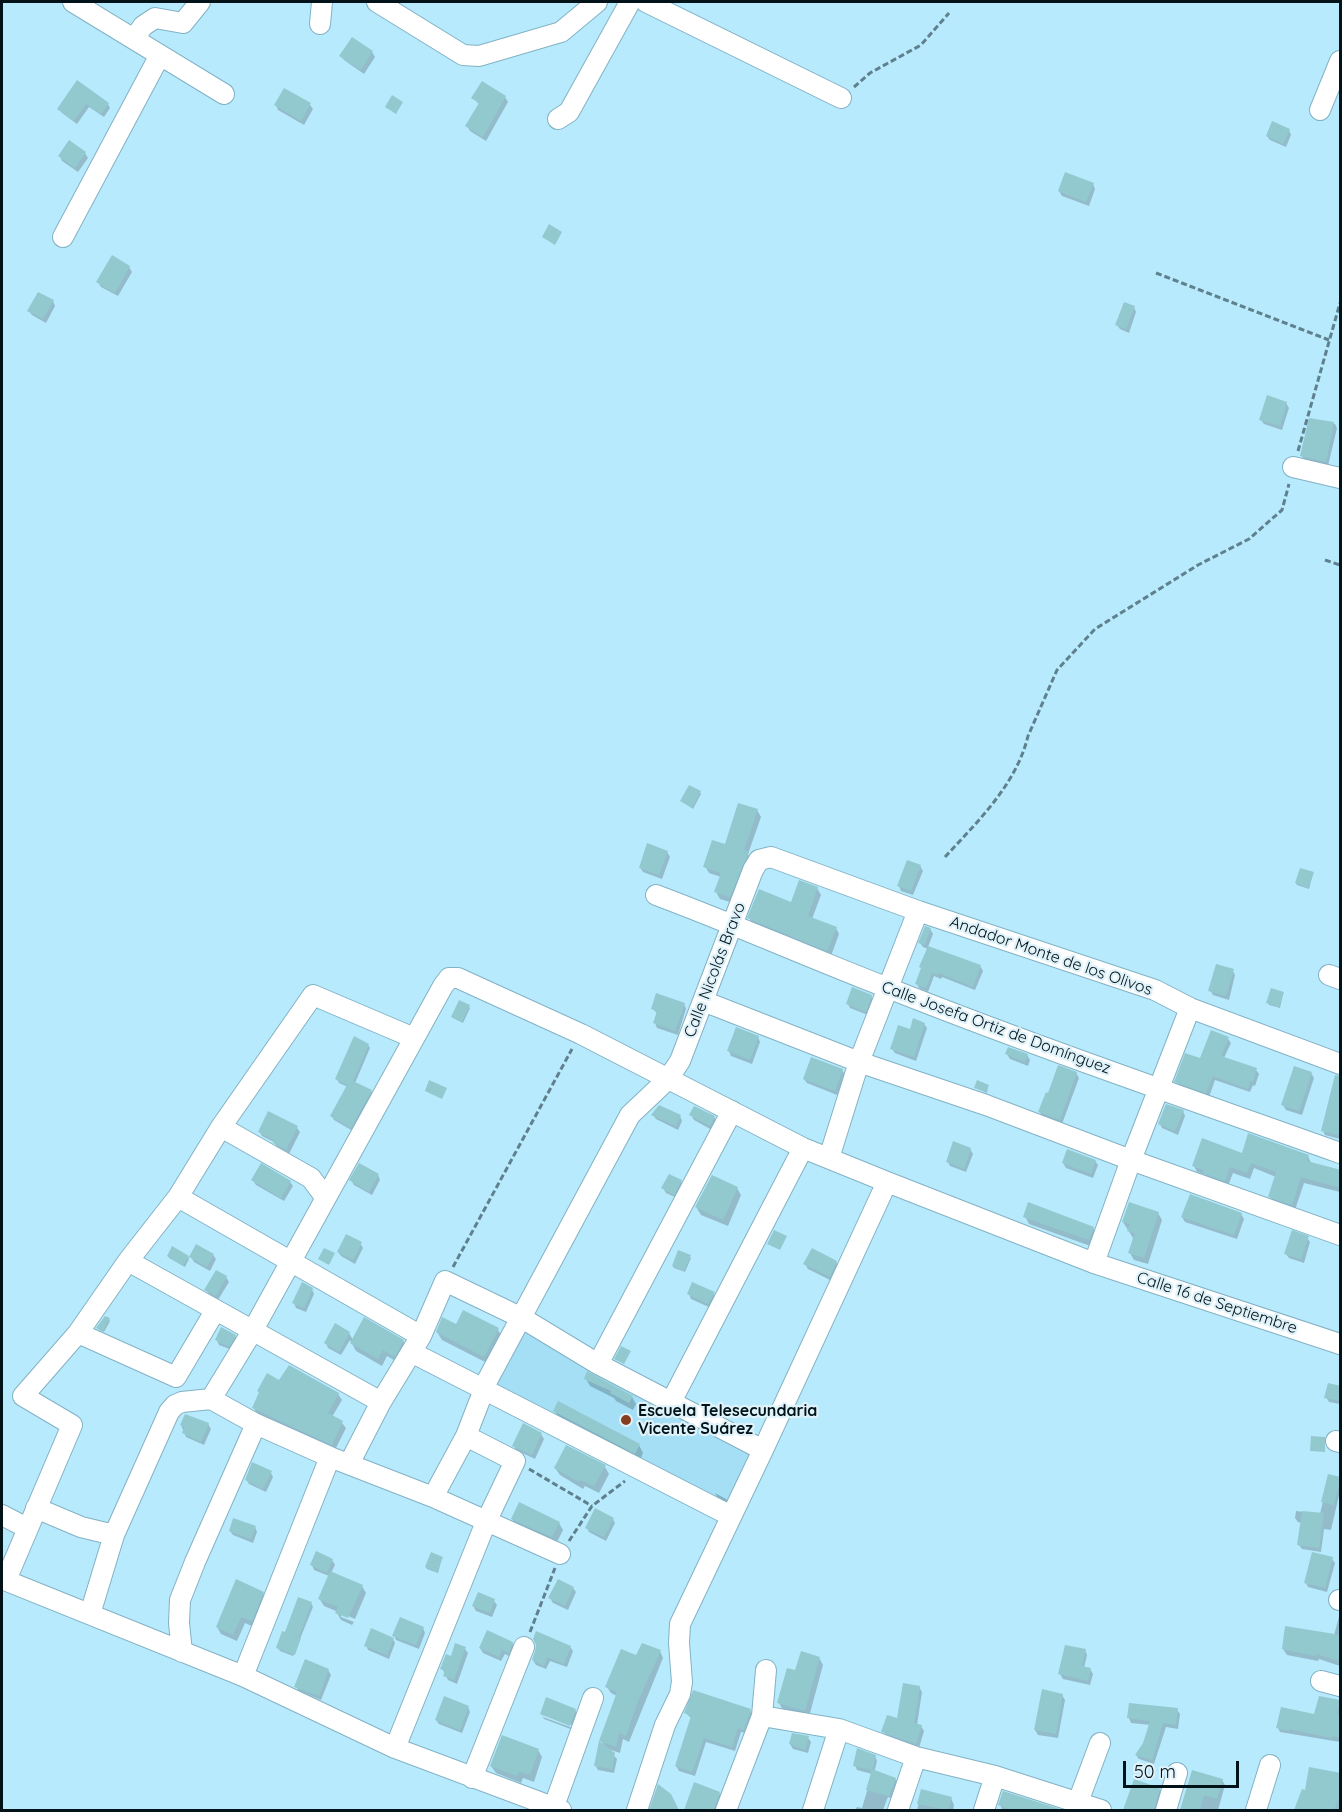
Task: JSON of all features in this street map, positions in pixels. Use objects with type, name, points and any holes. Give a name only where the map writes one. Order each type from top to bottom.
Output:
[{"type":"street","points":[[73,2],[224,94]]},
{"type":"street","points":[[134,39],[143,26],[155,18],[183,23],[200,2]]},
{"type":"street","points":[[320,24],[322,2]]},
{"type":"street","points":[[377,2],[463,55],[479,56],[561,32],[597,2]]},
{"type":"street","points":[[558,119],[568,112],[630,2]]},
{"type":"street","points":[[646,2],[841,98]]},
{"type":"street","points":[[63,237],[160,55]]},
{"type":"street","points":[[1320,110],[1341,61]]},
{"type":"street","points":[[1293,467],[1341,477]]},
{"type":"street","name":"Andador Monte de los Olivos","points":[[759,860],[771,857],[918,911],[1155,990],[1190,1008],[1341,1064]]},
{"type":"street","name":"Calle Nicolás Bravo","points":[[433,1497],[466,1436],[488,1379],[630,1114],[668,1079],[680,1061],[753,870],[759,860]]},
{"type":"street","name":"Calle Josefa Ortiz de Domínguez","points":[[656,895],[887,988],[1341,1153]]},
{"type":"street","points":[[829,1158],[858,1062],[918,911]]},
{"type":"street","name":"Calle 16 de Septiembre","points":[[414,1038],[449,978],[458,978],[580,1034],[803,1148],[1094,1263],[1341,1344]]},
{"type":"street","points":[[212,1399],[291,1262],[414,1038],[313,995],[221,1127],[178,1197],[128,1261],[78,1333],[23,1396],[72,1425],[4,1579],[46,1598],[243,1676],[395,1748],[557,1810],[593,1698]]},
{"type":"street","points":[[703,1001],[858,1062],[986,1105],[1341,1235]]},
{"type":"street","points":[[1094,1263],[1190,1008]]},
{"type":"street","points":[[598,1364],[732,1111]]},
{"type":"street","points":[[221,1127],[311,1178],[325,1197]]},
{"type":"street","points":[[670,1404],[803,1148]]},
{"type":"street","points":[[637,1810],[665,1725],[680,1694],[682,1682],[680,1624],[887,1182]]},
{"type":"street","points":[[178,1197],[291,1262],[485,1390],[731,1516]]},
{"type":"street","points":[[128,1261],[381,1402]]},
{"type":"street","points":[[350,1464],[381,1402],[416,1344],[445,1281],[522,1318],[670,1404],[763,1450]]},
{"type":"street","points":[[78,1333],[176,1377],[215,1311]]},
{"type":"street","points":[[90,1614],[114,1535],[169,1412],[175,1405],[182,1402],[212,1399],[256,1424],[433,1497],[560,1554]]},
{"type":"street","points":[[182,1653],[179,1623],[180,1600],[256,1424]]},
{"type":"street","points":[[395,1748],[486,1522],[515,1461],[466,1436]]},
{"type":"street","points":[[243,1676],[330,1456]]},
{"type":"street","points":[[36,1508],[81,1527],[114,1535]]},
{"type":"street","points":[[2,1515],[27,1528]]},
{"type":"street","points":[[472,1778],[524,1647]]},
{"type":"street","points":[[726,1810],[762,1716],[766,1670]]},
{"type":"street","points":[[1321,1681],[1341,1686]]},
{"type":"street","points":[[762,1716],[839,1729],[915,1757],[995,1776],[1076,1807],[1101,1810]]},
{"type":"street","points":[[813,1810],[839,1729]]},
{"type":"street","points":[[1076,1807],[1100,1743]]},
{"type":"street","points":[[898,1810],[915,1757]]},
{"type":"street","points":[[1256,1810],[1270,1765]]},
{"type":"street","points":[[1166,1810],[1177,1773]]},
{"type":"street","points":[[984,1810],[995,1776]]},
{"type":"path","points":[[841,98],[870,73],[921,45],[949,13]]},
{"type":"path","points":[[1156,273],[1329,340]]},
{"type":"path","points":[[945,857],[1002,793],[1025,746],[1057,670],[1095,629],[1198,565],[1249,539],[1282,510],[1341,303]]},
{"type":"path","points":[[1326,560],[1341,565]]},
{"type":"path","points":[[445,1281],[580,1034]]},
{"type":"path","points":[[515,1461],[592,1506]]},
{"type":"shaded area","name":"Escuela Telesecundaria Vicente Suárez","points":[[523,1321],[759,1452],[731,1513],[489,1389]]},
{"type":"building","points":[[352,37],[373,51],[361,70],[339,56]]},
{"type":"building","points":[[77,80],[109,103],[101,114],[86,104],[74,121],[57,109]]},
{"type":"building","points":[[482,81],[506,96],[483,137],[465,126],[479,103],[471,98]]},
{"type":"building","points":[[284,88],[311,103],[301,121],[274,105]]},
{"type":"building","points":[[392,95],[403,102],[396,114],[385,107]]},
{"type":"building","points":[[1272,121],[1290,129],[1283,144],[1266,136]]},
{"type":"building","points":[[69,140],[86,152],[75,168],[58,156]]},
{"type":"building","points":[[1065,172],[1094,183],[1086,202],[1058,191]]},
{"type":"building","points":[[549,224],[562,232],[555,245],[542,237]]},
{"type":"building","points":[[112,255],[130,266],[115,293],[96,282]]},
{"type":"building","points":[[38,292],[54,300],[43,319],[27,311]]},
{"type":"building","points":[[1124,302],[1135,306],[1126,329],[1115,325]]},
{"type":"building","points":[[1267,395],[1287,402],[1280,426],[1259,420]]},
{"type":"building","points":[[1309,418],[1334,422],[1326,462],[1300,456]]},
{"type":"building","points":[[689,785],[701,791],[692,808],[680,801]]},
{"type":"building","points":[[738,803],[758,809],[744,850],[749,852],[730,897],[714,892],[721,873],[703,867],[712,840],[725,844]]},
{"type":"building","points":[[647,843],[668,851],[659,875],[639,868]]},
{"type":"building","points":[[907,860],[921,865],[911,891],[897,886]]},
{"type":"building","points":[[1300,868],[1314,872],[1308,888],[1295,883]]},
{"type":"building","points":[[799,880],[818,887],[808,916],[837,927],[827,951],[747,918],[759,889],[791,902]]},
{"type":"building","points":[[925,926],[931,928],[925,945],[918,943]]},
{"type":"building","points":[[928,946],[981,965],[973,987],[939,973],[938,975],[932,973],[926,988],[915,984]]},
{"type":"building","points":[[1216,964],[1234,969],[1226,996],[1208,991]]},
{"type":"building","points":[[852,987],[872,995],[866,1012],[846,1004]]},
{"type":"building","points":[[1271,988],[1284,992],[1279,1007],[1266,1003]]},
{"type":"building","points":[[656,993],[685,1003],[675,1031],[653,1023],[657,1011],[651,1009]]},
{"type":"building","points":[[459,1000],[470,1005],[462,1022],[451,1017]]},
{"type":"building","points":[[913,1018],[925,1023],[914,1057],[890,1049],[898,1025],[910,1029]]},
{"type":"building","points":[[736,1027],[759,1036],[750,1060],[727,1051]]},
{"type":"building","points":[[1211,1030],[1229,1037],[1221,1056],[1257,1068],[1253,1082],[1250,1081],[1248,1089],[1213,1076],[1206,1093],[1174,1082],[1185,1053],[1200,1058]]},
{"type":"building","points":[[354,1036],[369,1044],[353,1081],[372,1090],[351,1128],[330,1116],[347,1085],[335,1079]]},
{"type":"building","points":[[1008,1047],[1028,1054],[1025,1062],[1005,1054]]},
{"type":"building","points":[[811,1057],[843,1069],[835,1091],[803,1079]]},
{"type":"building","points":[[1058,1065],[1077,1072],[1060,1120],[1038,1112]]},
{"type":"building","points":[[1294,1066],[1312,1072],[1299,1111],[1281,1105]]},
{"type":"building","points":[[1335,1075],[1341,1076],[1341,1125],[1338,1135],[1321,1131]]},
{"type":"building","points":[[429,1080],[447,1088],[442,1099],[425,1091]]},
{"type":"building","points":[[977,1080],[989,1085],[986,1092],[974,1088]]},
{"type":"building","points":[[1166,1104],[1184,1110],[1175,1131],[1158,1124]]},
{"type":"building","points":[[659,1105],[681,1115],[676,1126],[651,1115]]},
{"type":"building","points":[[694,1106],[715,1116],[710,1126],[689,1115]]},
{"type":"building","points":[[268,1111],[298,1126],[286,1150],[273,1143],[274,1140],[258,1132]]},
{"type":"building","points":[[1248,1133],[1309,1155],[1307,1161],[1341,1170],[1341,1188],[1301,1177],[1292,1205],[1268,1197],[1276,1172],[1251,1163],[1247,1173],[1230,1167],[1225,1181],[1203,1173],[1204,1170],[1192,1166],[1202,1138],[1242,1153]]},
{"type":"building","points":[[953,1141],[971,1148],[964,1169],[946,1162]]},
{"type":"building","points":[[1067,1149],[1096,1160],[1091,1174],[1062,1163]]},
{"type":"building","points":[[261,1163],[291,1181],[281,1198],[251,1180]]},
{"type":"building","points":[[359,1163],[379,1174],[369,1192],[349,1180]]},
{"type":"building","points":[[669,1174],[682,1180],[674,1195],[661,1188]]},
{"type":"building","points":[[712,1175],[738,1187],[723,1220],[695,1207]]},
{"type":"building","points":[[1190,1194],[1242,1213],[1234,1235],[1181,1217]]},
{"type":"building","points":[[1028,1202],[1094,1227],[1089,1240],[1023,1217]]},
{"type":"building","points":[[1129,1202],[1159,1212],[1144,1258],[1128,1253],[1135,1233],[1127,1231],[1130,1224],[1122,1222]]},
{"type":"building","points":[[774,1230],[787,1236],[780,1250],[767,1244]]},
{"type":"building","points":[[1292,1230],[1309,1236],[1301,1259],[1284,1254]]},
{"type":"building","points":[[346,1234],[362,1242],[353,1260],[337,1252]]},
{"type":"building","points":[[196,1244],[214,1254],[207,1267],[189,1257]]},
{"type":"building","points":[[172,1246],[189,1256],[183,1266],[167,1256]]},
{"type":"building","points":[[324,1248],[335,1253],[329,1265],[318,1259]]},
{"type":"building","points":[[812,1248],[837,1261],[830,1277],[803,1264]]},
{"type":"building","points":[[678,1250],[691,1255],[684,1271],[672,1266]]},
{"type":"building","points":[[216,1270],[227,1276],[216,1296],[204,1290]]},
{"type":"building","points":[[302,1282],[313,1288],[304,1308],[292,1303]]},
{"type":"building","points":[[692,1282],[715,1292],[708,1304],[687,1294]]},
{"type":"building","points":[[463,1310],[499,1328],[484,1357],[436,1332],[442,1317],[456,1324]]},
{"type":"building","points":[[105,1316],[110,1318],[103,1331],[96,1328]]},
{"type":"building","points":[[364,1317],[404,1340],[395,1357],[383,1350],[378,1359],[350,1343]]},
{"type":"building","points":[[335,1323],[350,1332],[339,1352],[324,1343]]},
{"type":"building","points":[[221,1327],[236,1335],[229,1347],[215,1340]]},
{"type":"building","points":[[621,1346],[631,1351],[624,1364],[614,1359]]},
{"type":"building","points":[[289,1365],[339,1393],[328,1413],[343,1421],[332,1445],[252,1408],[259,1392],[257,1391],[267,1373],[279,1380]]},
{"type":"building","points":[[587,1371],[633,1396],[629,1403],[610,1393],[611,1391],[584,1379]]},
{"type":"building","points":[[1328,1383],[1341,1386],[1341,1401],[1324,1398]]},
{"type":"building","points":[[558,1401],[640,1444],[635,1454],[553,1411]]},
{"type":"building","points":[[185,1414],[209,1423],[201,1442],[182,1433],[184,1427],[180,1425]]},
{"type":"building","points":[[523,1423],[542,1433],[532,1455],[512,1446]]},
{"type":"building","points":[[1311,1436],[1325,1437],[1325,1452],[1310,1451]]},
{"type":"building","points":[[566,1445],[606,1465],[594,1486],[580,1480],[579,1482],[554,1468]]},
{"type":"building","points":[[252,1462],[272,1471],[263,1489],[245,1480]]},
{"type":"building","points":[[1328,1474],[1341,1477],[1334,1505],[1321,1502]]},
{"type":"building","points":[[519,1502],[560,1522],[552,1537],[511,1519]]},
{"type":"building","points":[[595,1508],[614,1518],[604,1537],[585,1528]]},
{"type":"building","points":[[1302,1511],[1324,1513],[1319,1548],[1297,1545]]},
{"type":"building","points":[[233,1518],[256,1526],[251,1539],[229,1531]]},
{"type":"building","points":[[316,1551],[333,1559],[327,1573],[310,1565]]},
{"type":"building","points":[[431,1552],[443,1557],[437,1572],[425,1567]]},
{"type":"building","points":[[1312,1552],[1333,1557],[1325,1588],[1304,1583]]},
{"type":"building","points":[[330,1571],[363,1585],[348,1618],[335,1613],[338,1607],[318,1599]]},
{"type":"building","points":[[236,1579],[264,1592],[252,1621],[241,1617],[233,1635],[216,1627]]},
{"type":"building","points":[[558,1579],[574,1587],[565,1606],[548,1598]]},
{"type":"building","points":[[478,1592],[495,1599],[490,1613],[472,1606]]},
{"type":"building","points":[[298,1597],[312,1602],[295,1655],[276,1648],[282,1631],[285,1632]]},
{"type":"building","points":[[400,1617],[424,1627],[416,1645],[392,1636]]},
{"type":"building","points":[[1285,1626],[1341,1635],[1341,1653],[1338,1661],[1316,1654],[1315,1656],[1282,1649]]},
{"type":"building","points":[[371,1628],[394,1638],[387,1655],[364,1646]]},
{"type":"building","points":[[487,1630],[513,1642],[509,1653],[502,1650],[499,1657],[479,1648]]},
{"type":"building","points":[[536,1631],[571,1646],[564,1664],[547,1657],[544,1666],[532,1660],[536,1645],[533,1639]]},
{"type":"building","points":[[455,1643],[466,1647],[454,1680],[443,1676],[445,1671],[440,1669],[446,1654],[451,1656]]},
{"type":"building","points":[[642,1643],[661,1650],[638,1701],[626,1736],[619,1733],[616,1747],[599,1741],[617,1692],[605,1687],[621,1649],[636,1655]]},
{"type":"building","points":[[1065,1645],[1086,1649],[1082,1666],[1091,1668],[1088,1681],[1058,1674]]},
{"type":"building","points":[[801,1651],[820,1657],[805,1711],[777,1703],[787,1668],[795,1670]]},
{"type":"building","points":[[305,1659],[329,1669],[319,1696],[294,1687]]},
{"type":"building","points":[[903,1683],[920,1686],[914,1723],[922,1725],[916,1744],[881,1732],[887,1715],[897,1718]]},
{"type":"building","points":[[1042,1689],[1063,1694],[1056,1734],[1034,1730]]},
{"type":"building","points":[[693,1690],[751,1709],[744,1730],[738,1728],[732,1747],[704,1738],[692,1772],[675,1766],[691,1716],[684,1713]]},
{"type":"building","points":[[444,1696],[469,1706],[460,1730],[435,1720]]},
{"type":"building","points":[[1319,1696],[1340,1700],[1337,1714],[1341,1715],[1341,1738],[1276,1728],[1281,1707],[1314,1714]]},
{"type":"building","points":[[546,1697],[576,1709],[570,1726],[540,1714]]},
{"type":"building","points":[[1129,1703],[1178,1708],[1176,1725],[1163,1723],[1152,1760],[1135,1755],[1143,1743],[1150,1721],[1127,1718]]},
{"type":"building","points":[[792,1733],[809,1736],[805,1750],[789,1744]]},
{"type":"building","points":[[502,1735],[539,1749],[530,1775],[519,1771],[517,1776],[490,1766]]},
{"type":"building","points":[[599,1741],[615,1753],[612,1769],[594,1766]]},
{"type":"building","points":[[857,1748],[876,1755],[872,1770],[853,1766]]},
{"type":"building","points":[[1309,1767],[1341,1773],[1341,1792],[1334,1810],[1294,1810],[1302,1789],[1305,1790]]},
{"type":"building","points":[[872,1769],[896,1778],[889,1796],[866,1790]]},
{"type":"building","points":[[1192,1770],[1223,1779],[1217,1799],[1204,1795],[1200,1810],[1180,1810]]},
{"type":"building","points":[[1134,1779],[1160,1788],[1154,1810],[1123,1810]]},
{"type":"building","points":[[694,1782],[720,1792],[714,1810],[684,1810]]},
{"type":"building","points":[[658,1784],[671,1794],[679,1810],[649,1810]]},
{"type":"building","points":[[921,1789],[952,1797],[948,1810],[917,1804]]},
{"type":"building","points":[[1003,1791],[1063,1810],[1013,1810],[998,1805]]},
{"type":"place","name":"Escuela Telesecundaria Vicente Suárez","points":[[626,1420]]}]
